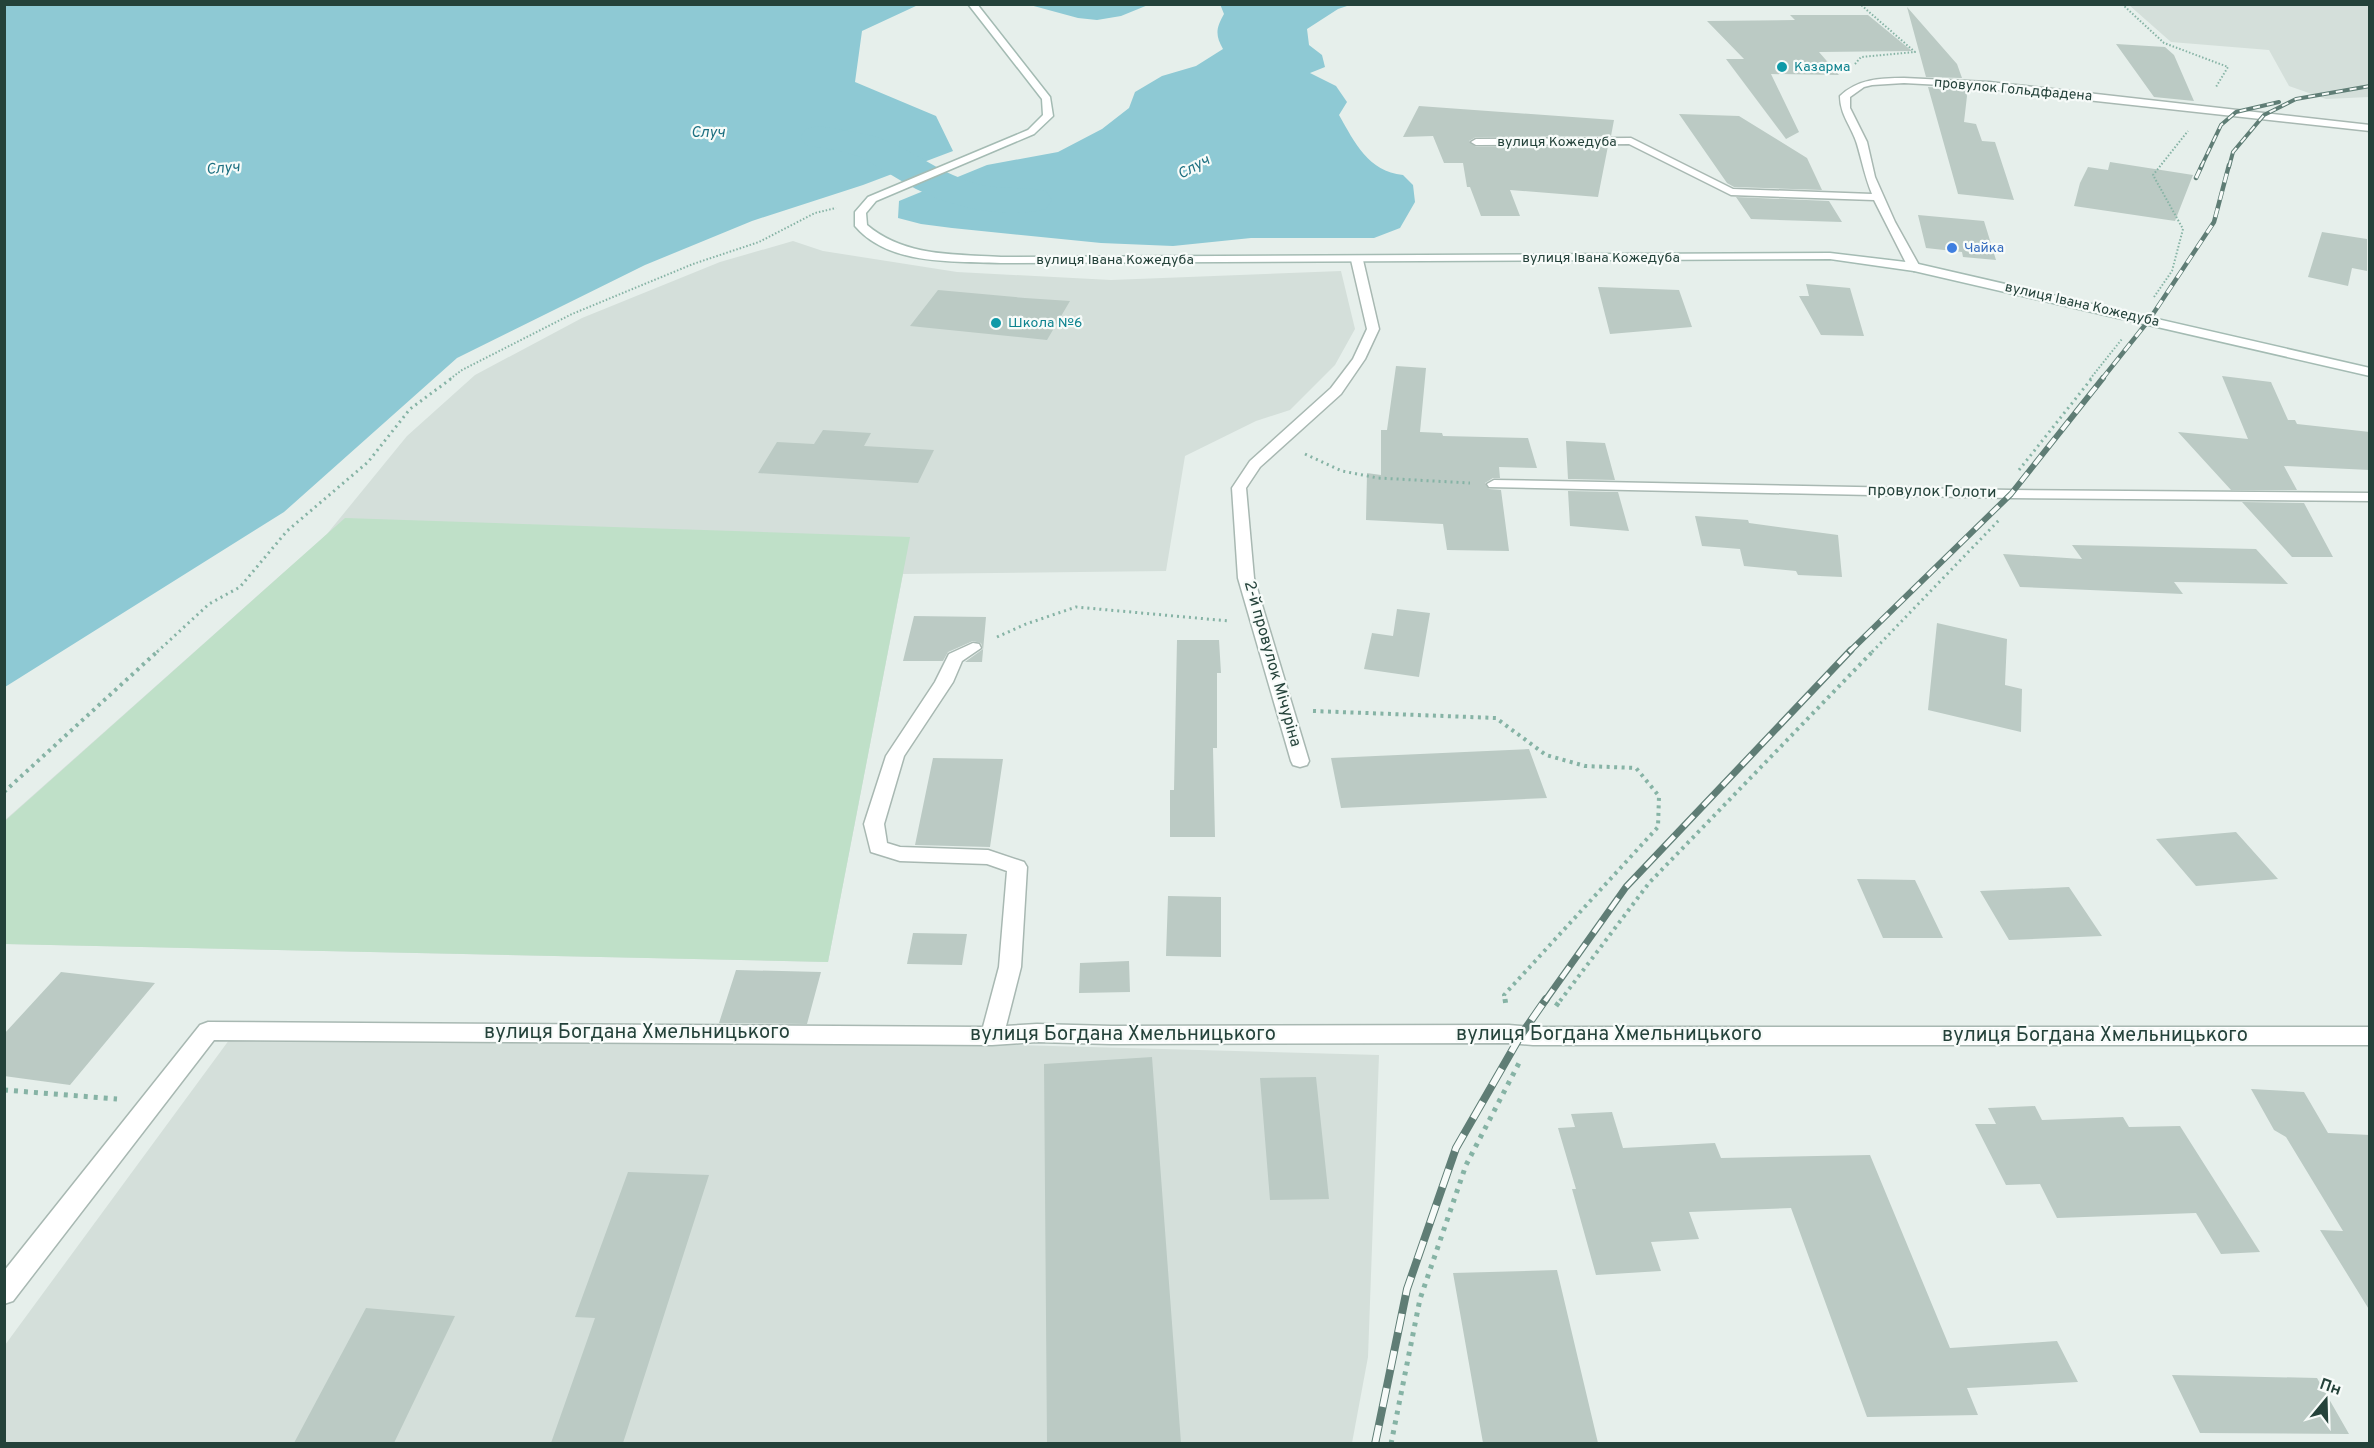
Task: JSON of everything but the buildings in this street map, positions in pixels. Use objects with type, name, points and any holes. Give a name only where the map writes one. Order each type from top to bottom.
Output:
[{"type":"street","points":[[872,199],[1031,132],[1048,116],[1047,99],[972,4]]},
{"type":"street","name":"провулок Гольдфадена","points":[[1914,267],[1878,197],[1870,177],[1862,142],[1845,108],[1845,96],[1860,86],[1874,82],[1989,85],[2370,128]]},
{"type":"street","name":"вулиця Кожедуба","points":[[1476,142],[1631,141],[1731,192],[1878,197]]},
{"type":"street","name":"вулиця Івана Кожедуба","points":[[872,199],[861,212],[861,226],[872,239],[895,249],[1001,261],[1830,256],[1914,267],[2370,372]]},
{"type":"street","name":"2-й провулок Мічуріна","points":[[1300,761],[1246,578],[1239,488],[1256,464],[1336,391],[1359,359],[1373,329],[1357,260]]},
{"type":"street","name":"провулок Голоти","points":[[1494,484],[2011,494],[2370,497]]},
{"type":"street","points":[[973,648],[955,658],[944,682],[895,756],[874,824],[878,847],[900,854],[988,857],[1017,867],[1010,967],[992,1036]]},
{"type":"street","name":"вулиця Богдана Хмельницького","points":[[4,1292],[208,1031],[992,1036],[1037,1033],[1111,1035],[1509,1034],[1533,1036],[2370,1036]]},
{"type":"path","points":[[1860,4],[1914,52],[1910,54],[1871,54],[1858,58],[1854,68],[1874,82]]},
{"type":"path","points":[[1391,1443],[1420,1299],[1466,1164],[1533,1036],[1649,883],[2016,503],[2006,486],[2139,318],[2172,271],[2183,229],[2153,175],[2171,156],[2229,67],[2164,43],[2122,4]]},
{"type":"path","points":[[4,792],[209,604],[240,587],[287,531],[368,462],[410,409],[462,370],[572,314],[693,264],[759,242],[815,213],[872,199]]},
{"type":"path","points":[[1280,441],[1342,471],[1378,478],[1494,484]]},
{"type":"path","points":[[973,648],[1026,624],[1076,607],[1260,624]]},
{"type":"path","points":[[1285,710],[1496,718],[1546,755],[1585,766],[1636,768],[1659,796],[1658,827],[1504,994],[1509,1034]]},
{"type":"path","points":[[4,1090],[154,1101]]},
{"type":"shaded area","points":[[2129,5],[2369,5],[2369,97],[2326,99],[2289,86],[2269,50],[2171,42]]},
{"type":"shaded area","points":[[793,241],[823,251],[957,272],[1111,280],[1341,271],[1355,329],[1335,365],[1290,410],[1256,421],[1185,456],[1166,571],[903,574],[828,962],[5,944],[4,821],[327,534],[407,436],[475,375],[582,318],[720,262]]},
{"type":"shaded area","points":[[232,1036],[835,1040],[1379,1055],[1368,1357],[1352,1443],[5,1444],[5,1345]]},
{"type":"green space","points":[[345,518],[910,537],[828,962],[5,944],[5,821]]},
{"type":"water","points":[[5,4],[918,5],[862,31],[855,82],[936,116],[953,151],[863,185],[752,221],[645,265],[457,358],[284,512],[5,687]]},
{"type":"water","points":[[1220,4],[1350,5],[1338,9],[1307,29],[1309,45],[1322,55],[1325,67],[1310,73],[1336,86],[1347,102],[1339,115],[1364,154],[1380,168],[1403,175],[1413,185],[1415,202],[1400,228],[1374,238],[1251,238],[1173,246],[1101,243],[952,228],[898,218],[899,201],[987,165],[1058,152],[1102,129],[1129,108],[1135,92],[1162,76],[1196,66],[1223,49],[1218,35],[1219,23],[1224,14]]},
{"type":"water","points":[[1030,5],[1148,5],[1121,16],[1097,20],[1078,18]]},
{"type":"waterway","name":"Случ","points":[[819,137],[869,147],[933,182],[968,194],[1002,201],[1032,200]]},
{"type":"railway","points":[[2229,167],[2233,152],[2264,115],[2296,99],[2370,86]]},
{"type":"railway","points":[[2201,167],[2221,125],[2236,112],[2279,102]]},
{"type":"railway","points":[[2196,178],[2202,165]]},
{"type":"railway","points":[[2102,379],[2149,320],[2214,222],[2229,165]]},
{"type":"railway","points":[[1850,651],[2011,494],[2103,378]]},
{"type":"railway","points":[[1545,1001],[1626,887],[1850,651]]},
{"type":"railway","points":[[1375,1444],[1407,1289],[1456,1148],[1521,1035],[1546,999]]},
{"type":"place","name":"Казарма","points":[[1782,67]]},
{"type":"place","name":"Чайка","points":[[1952,248]]},
{"type":"place","name":"Школа №6","points":[[996,323]]}]
